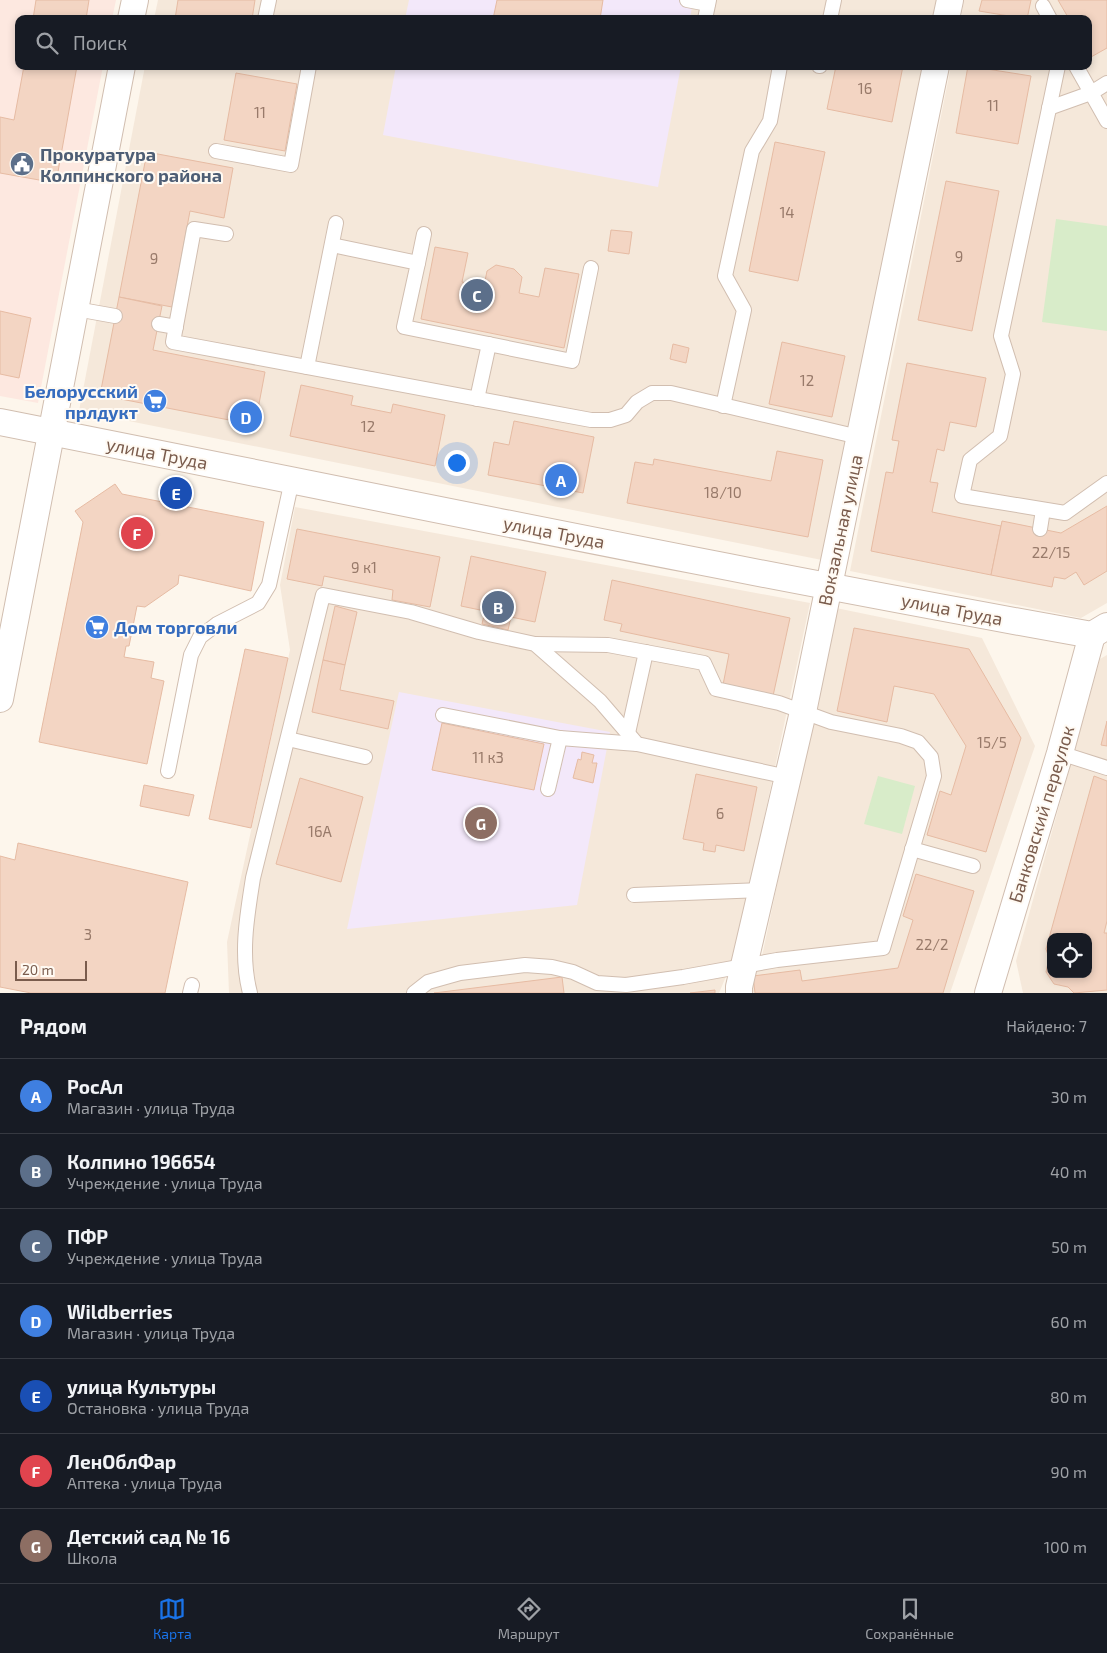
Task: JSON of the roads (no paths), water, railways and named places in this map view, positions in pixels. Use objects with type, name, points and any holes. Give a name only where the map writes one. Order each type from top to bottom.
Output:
[{"type":"street","points":[[132,15],[135,0]]},
{"type":"street","points":[[947,15],[950,0]]},
{"type":"street","points":[[0,699],[121,70]]},
{"type":"street","name":"Вокзальная улица","points":[[740,993],[744,966],[803,712],[935,70]]},
{"type":"street","name":"улица Труда","points":[[0,422],[828,587],[1099,630]]},
{"type":"street","name":"Банковский переулок","points":[[988,993],[1099,630]]},
{"type":"lane","points":[[266,15],[269,0]]},
{"type":"lane","points":[[687,0],[708,2],[706,15]]},
{"type":"lane","points":[[831,15],[834,0]]},
{"type":"lane","points":[[1043,6],[1048,15]]},
{"type":"lane","points":[[216,151],[292,165],[308,70]]},
{"type":"lane","points":[[723,406],[744,310],[725,276],[752,151],[770,121],[779,70]]},
{"type":"lane","points":[[1057,70],[1002,336],[1012,374],[1000,436],[970,460],[962,496],[1064,513],[1107,483]]},
{"type":"lane","points":[[1078,70],[1107,121]]},
{"type":"lane","points":[[1049,108],[1091,93],[1107,83]]},
{"type":"lane","points":[[307,367],[336,223]]},
{"type":"lane","points":[[226,234],[194,229],[173,342],[591,420],[610,420],[626,415],[637,402],[652,393],[671,393],[859,437]]},
{"type":"lane","points":[[424,234],[404,326],[572,361],[591,268]]},
{"type":"lane","points":[[332,245],[418,263]]},
{"type":"lane","points":[[76,309],[115,316]]},
{"type":"lane","points":[[159,324],[176,327]]},
{"type":"lane","points":[[477,399],[489,344]]},
{"type":"lane","points":[[168,771],[191,655],[200,637],[217,624],[258,603],[269,585],[292,480]]},
{"type":"lane","points":[[1040,529],[1044,510]]},
{"type":"lane","points":[[250,993],[245,948],[253,878],[323,595],[411,612],[479,632],[535,644],[608,645],[704,663],[716,689],[778,703],[831,722],[901,736],[918,742],[931,757],[934,776],[882,948],[777,960],[626,985],[597,983],[572,972],[552,967],[525,965],[460,973],[428,982],[414,993]]},
{"type":"lane","points":[[535,644],[593,694],[638,744]]},
{"type":"lane","points":[[628,733],[646,652]]},
{"type":"lane","points":[[443,715],[560,738],[638,744],[788,777]]},
{"type":"lane","points":[[548,789],[560,738]]},
{"type":"lane","points":[[288,739],[365,757]]},
{"type":"lane","points":[[1060,753],[1107,768]]},
{"type":"lane","points":[[912,850],[973,866]]},
{"type":"lane","points":[[634,895],[762,890]]},
{"type":"place","name":"Прокуратура Колпинского района","points":[[22,164]]},
{"type":"place","name":"ПФР","points":[[477,295]]},
{"type":"place","name":"Белорусский прлдукт","points":[[155,401]]},
{"type":"place","name":"Wildberries","points":[[246,417]]},
{"type":"place","name":"РосАл","points":[[561,480]]},
{"type":"place","name":"улица Культуры","points":[[176,493]]},
{"type":"place","name":"ЛенОблФар","points":[[137,533]]},
{"type":"place","name":"Колпино 196654","points":[[498,607]]},
{"type":"place","name":"Дом торговли","points":[[97,627]]},
{"type":"place","name":"Детский сад № 16","points":[[481,823]]}]
